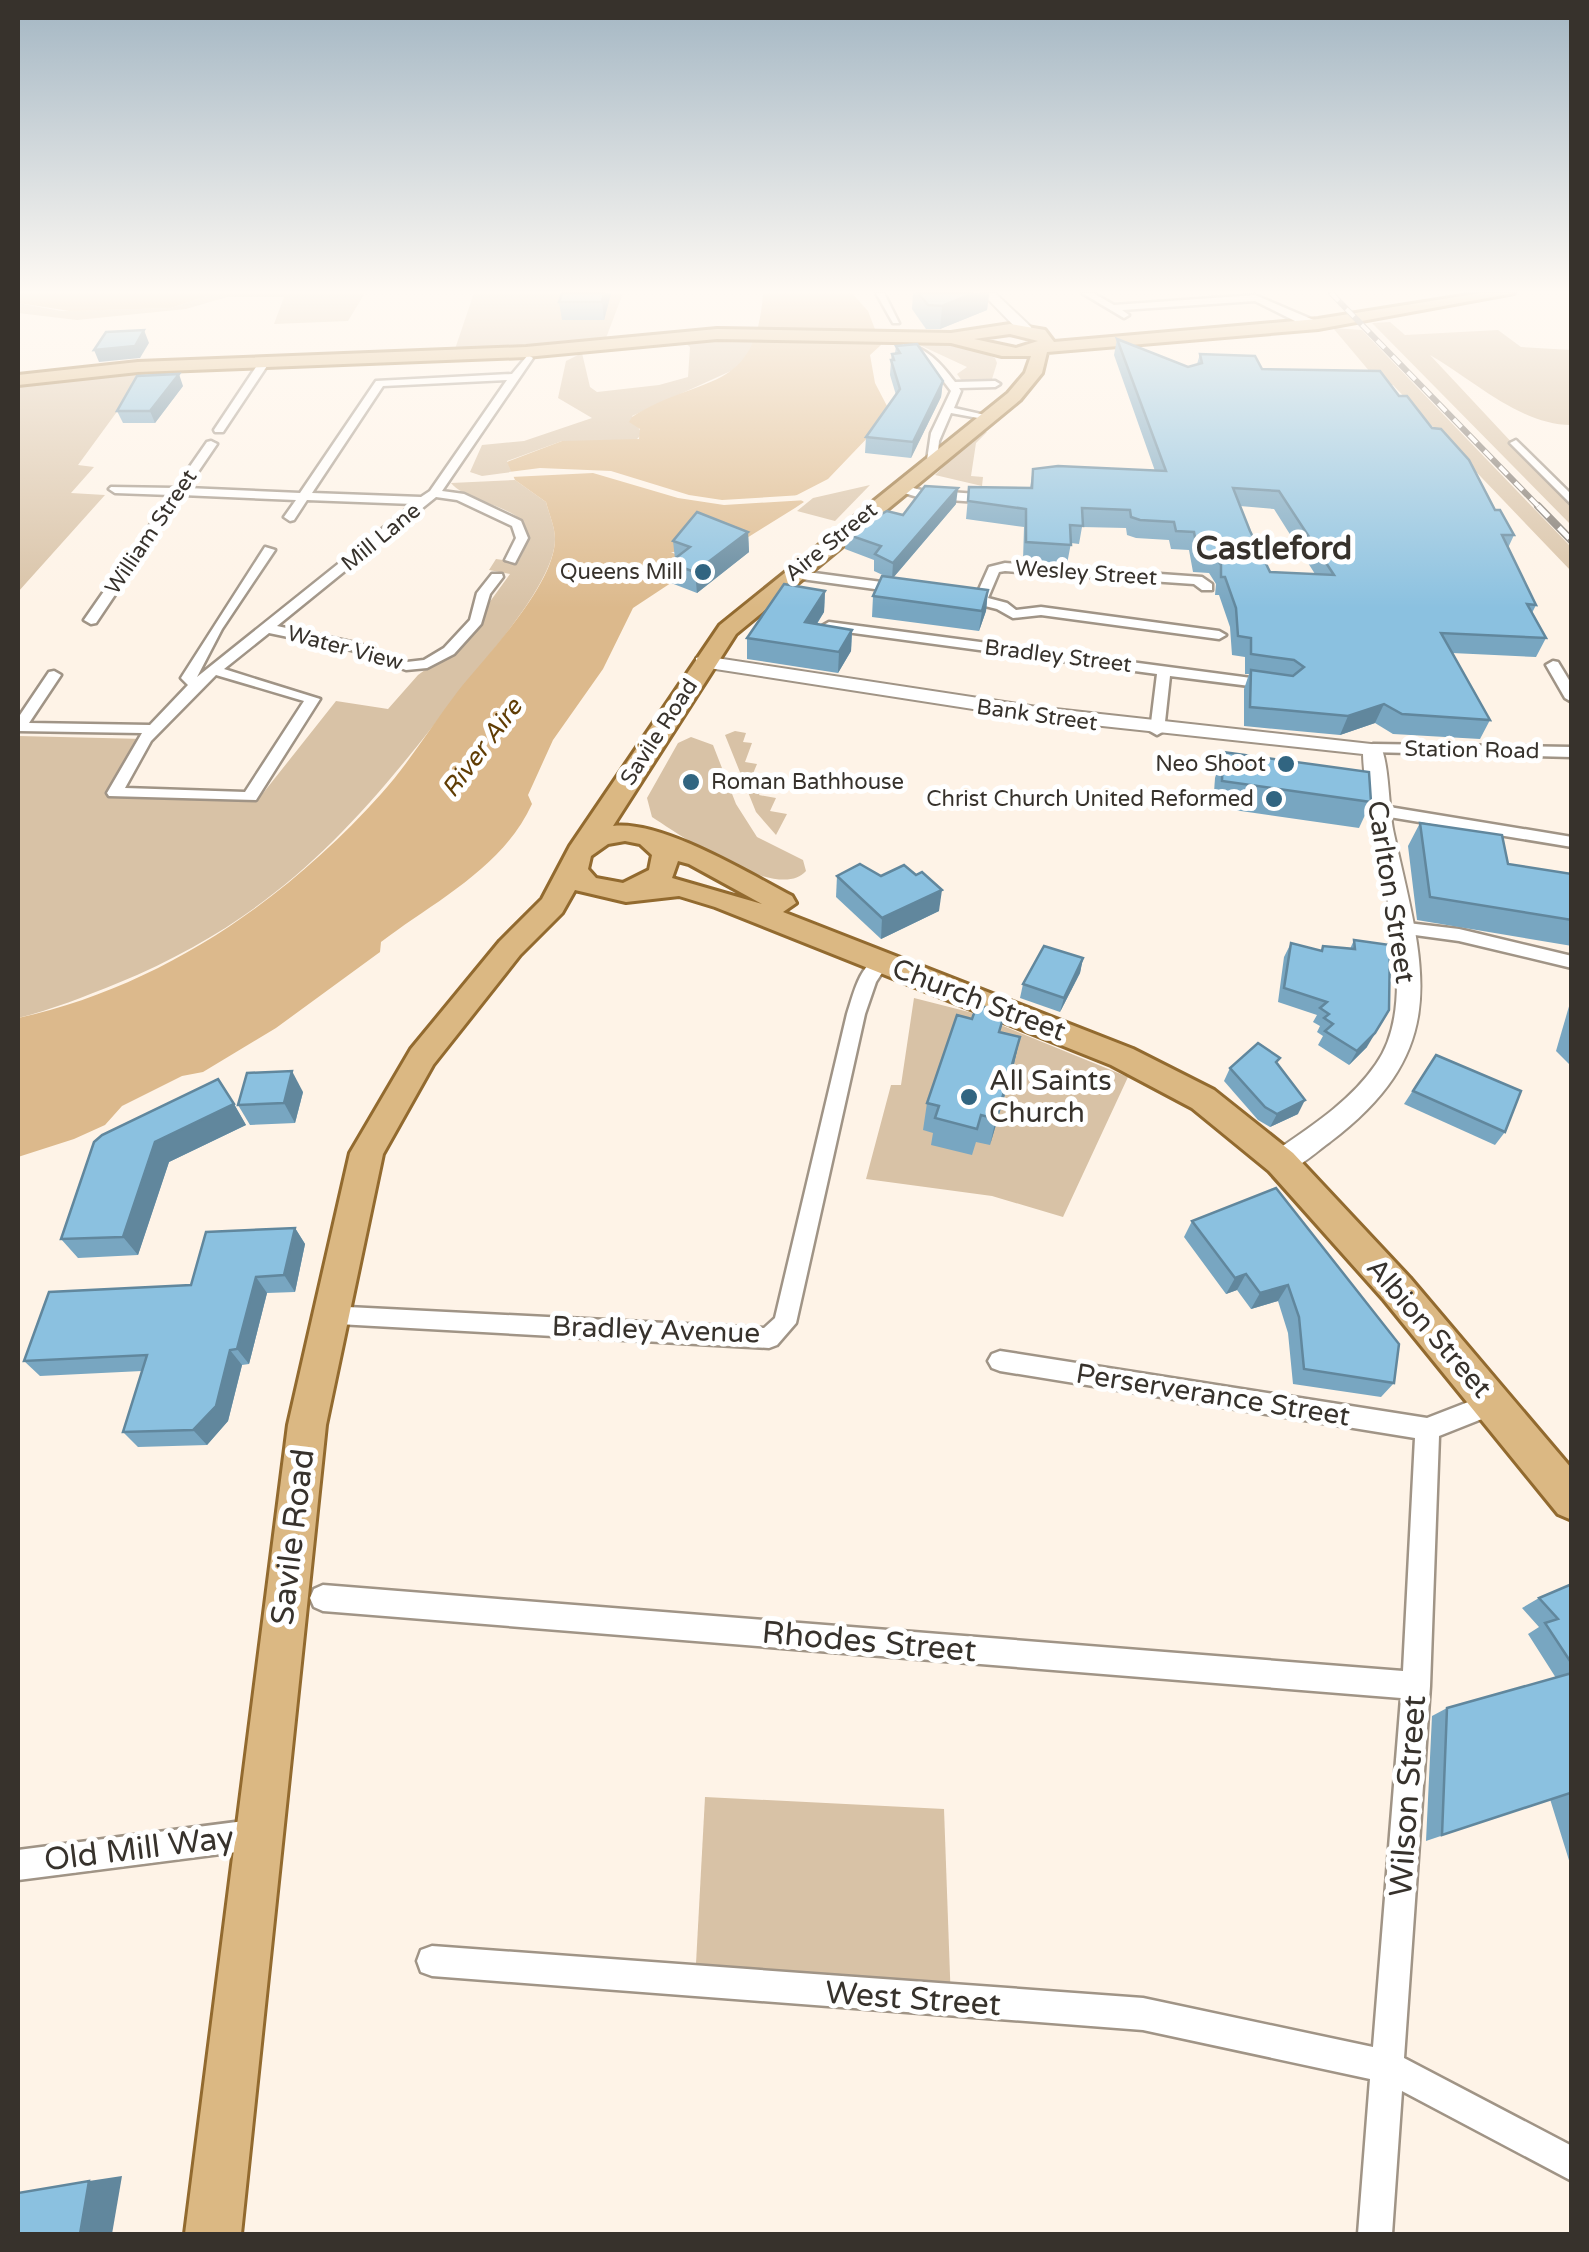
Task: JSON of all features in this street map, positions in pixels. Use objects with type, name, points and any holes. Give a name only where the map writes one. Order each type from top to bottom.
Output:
[{"type":"main road","name":"Aire Street","points":[[977,420],[989,398]]},
{"type":"main road","name":"Aire Street","points":[[704,662],[728,630],[1003,398]]},
{"type":"main road","name":"Savile Road","points":[[589,842],[704,662]]},
{"type":"main road","name":"Savile Road","points":[[614,802],[650,840]]},
{"type":"main road","points":[[552,906],[626,892],[661,875],[666,865],[650,840],[612,834],[589,842],[574,860],[574,870],[587,886],[626,892]]},
{"type":"main road","name":"Church Street","points":[[650,840],[698,858],[880,962]]},
{"type":"main road","name":"Savile Road","points":[[213,2234],[307,1425],[367,1153],[391,1105],[460,1007],[552,906],[574,870]]},
{"type":"main road","name":"Church Street","points":[[626,892],[679,887],[725,900],[1166,1076],[1203,1099],[1281,1162]]},
{"type":"main road","name":"Albion Street","points":[[1281,1162],[1494,1403],[1572,1500]]},
{"type":"street","points":[[219,430],[240,398]]},
{"type":"street","points":[[290,517],[370,398]]},
{"type":"street","name":"Mill Lane","points":[[214,670],[313,699],[250,798],[115,793],[153,729],[197,684],[214,670],[430,497],[502,398]]},
{"type":"street","points":[[933,460],[934,436],[950,410],[952,398]]},
{"type":"street","points":[[950,410],[977,420]]},
{"type":"street","points":[[1516,442],[1572,502]]},
{"type":"street","name":"William Street","points":[[92,620],[210,444]]},
{"type":"street","points":[[116,488],[302,496],[460,497],[517,524],[522,538],[511,560]]},
{"type":"street","points":[[898,488],[921,494],[1002,499]]},
{"type":"street","points":[[197,684],[188,678],[268,550]]},
{"type":"street","name":"Wesley Street","points":[[980,599],[1000,568],[1197,580],[1207,587]]},
{"type":"street","points":[[792,574],[913,590]]},
{"type":"street","name":"Water View","points":[[267,628],[354,646],[406,666],[428,664],[448,652],[476,620],[484,594],[497,577]]},
{"type":"street","points":[[947,594],[980,599],[1013,614],[1041,611],[1219,635]]},
{"type":"street","points":[[1007,650],[1013,614]]},
{"type":"street","name":"Bradley Street","points":[[829,626],[853,623],[1007,650],[1287,687]]},
{"type":"street","name":"Bank Street","points":[[704,662],[836,686],[1157,730],[1373,748]]},
{"type":"street","points":[[1553,665],[1572,698]]},
{"type":"street","points":[[1157,730],[1164,670]]},
{"type":"street","points":[[18,727],[54,675]]},
{"type":"street","points":[[18,727],[153,729]]},
{"type":"street","name":"Station Road","points":[[1373,748],[1572,752]]},
{"type":"street","name":"Carlton Street","points":[[1281,1162],[1337,1122],[1397,1054],[1404,1032],[1410,976],[1377,810],[1373,748]]},
{"type":"street","points":[[1377,810],[1572,842]]},
{"type":"street","points":[[1399,928],[1459,935],[1572,962]]},
{"type":"street","name":"Bradley Avenue","points":[[328,1316],[770,1338],[785,1322],[856,1014],[867,980],[880,962]]},
{"type":"street","name":"Perserverance Street","points":[[1000,1362],[1427,1429]]},
{"type":"street","points":[[1427,1429],[1494,1403]]},
{"type":"street","name":"Wilson Street","points":[[1375,2234],[1416,1686],[1427,1429]]},
{"type":"street","name":"Rhodes Street","points":[[322,1598],[1416,1686]]},
{"type":"street","name":"Old Mill Way","points":[[18,1865],[261,1834]]},
{"type":"street","name":"West Street","points":[[432,1961],[1143,2014],[1390,2068],[1572,2164]]},
{"type":"shaded area","points":[[18,398],[127,398],[78,465],[94,467],[71,493],[105,495],[18,592]]},
{"type":"shaded area","points":[[558,398],[671,398],[632,416],[642,434],[635,441],[562,441],[507,461],[512,472],[482,476],[470,472],[482,445],[524,441],[592,418]]},
{"type":"shaded area","points":[[1406,398],[1428,398],[1571,547],[1571,571]]},
{"type":"shaded area","points":[[1446,398],[1470,398],[1571,506],[1571,525]]},
{"type":"shaded area","points":[[1571,398],[1571,425],[1533,417],[1497,399]]},
{"type":"shaded area","points":[[987,432],[976,443],[971,476],[983,477],[982,486],[935,475],[978,433]]},
{"type":"shaded area","points":[[515,480],[546,502],[555,539],[544,575],[504,636],[352,822],[271,895],[175,957],[118,983],[18,1018],[18,736],[145,739],[115,792],[260,797],[336,701],[388,709],[418,675],[457,647],[510,574],[489,570],[496,559],[518,562],[526,543],[526,529],[519,518],[451,483]]},
{"type":"shaded area","points":[[870,485],[835,521],[797,511],[813,498]]},
{"type":"shaded area","points":[[735,731],[746,733],[743,742],[752,743],[745,762],[757,764],[752,776],[766,778],[759,795],[776,798],[770,811],[787,814],[776,835],[756,812],[725,735]]},
{"type":"shaded area","points":[[691,737],[713,745],[736,804],[757,837],[803,860],[806,871],[793,879],[753,873],[706,851],[652,817],[647,798],[678,743]]},
{"type":"shaded area","points":[[914,998],[969,1012],[1128,1077],[1063,1217],[992,1196],[866,1179],[891,1085],[901,1085]]},
{"type":"shaded area","points":[[705,1797],[944,1809],[951,2003],[695,1982]]},
{"type":"water","name":"River Aire","points":[[669,398],[883,398],[887,406],[872,433],[828,479],[795,496],[804,502],[726,551],[671,552],[679,556],[683,575],[633,608],[603,669],[553,740],[528,795],[532,804],[519,827],[485,866],[381,942],[380,952],[276,1028],[203,1072],[182,1076],[122,1106],[105,1125],[18,1157],[18,1018],[70,1004],[170,962],[261,904],[344,833],[401,770],[517,619],[544,577],[555,539],[546,502],[515,480],[507,462],[562,441],[639,439],[640,429],[629,422]]},
{"type":"pier","points":[[540,468],[611,471],[689,495],[722,500],[802,495],[807,500],[724,505],[678,498],[593,473],[511,477],[509,472]]},
{"type":"building","points":[[124,398],[160,398],[150,411],[117,411]]},
{"type":"building","points":[[894,398],[935,398],[913,442],[866,437]]},
{"type":"building","points":[[1139,398],[1409,398],[1432,428],[1441,429],[1469,460],[1495,510],[1500,510],[1514,535],[1502,535],[1536,605],[1527,604],[1546,638],[1441,633],[1490,720],[1402,714],[1384,704],[1348,716],[1250,707],[1251,670],[1293,676],[1304,667],[1294,660],[1251,654],[1251,638],[1238,636],[1236,608],[1225,577],[1221,577],[1221,565],[1214,555],[1198,554],[1194,532],[1176,531],[1174,522],[1131,517],[1130,510],[1082,508],[1083,526],[1070,525],[1071,545],[1026,542],[1026,509],[968,501],[969,487],[1032,488],[1033,469],[1058,466],[1166,471]],"holes":[[[1233,488],[1279,491],[1334,575],[1270,572]]]},
{"type":"building","points":[[925,486],[958,488],[893,563],[875,554],[881,546],[846,534],[887,511],[903,515]]},
{"type":"building","points":[[697,512],[748,532],[695,572],[669,563],[690,547],[673,541]]},
{"type":"building","points":[[882,576],[988,590],[982,611],[873,596]]},
{"type":"building","points":[[784,584],[825,591],[805,622],[852,630],[839,652],[747,638]]},
{"type":"building","points":[[1223,752],[1369,772],[1371,802],[1222,781]]},
{"type":"building","points":[[1420,823],[1502,835],[1508,864],[1572,874],[1572,920],[1430,897]]},
{"type":"building","points":[[860,864],[881,876],[904,865],[916,875],[922,872],[942,890],[882,918],[837,876]]},
{"type":"building","points":[[1354,940],[1390,945],[1389,1010],[1375,1033],[1357,1051],[1325,1031],[1333,1024],[1324,1018],[1329,1014],[1320,1008],[1327,1002],[1284,988],[1291,943],[1322,951],[1323,946],[1355,949]]},
{"type":"building","points":[[1044,946],[1083,958],[1064,998],[1023,984]]},
{"type":"building","name":"All Saints Church","points":[[977,1005],[1005,1012],[999,1032],[1020,1037],[996,1119],[981,1115],[977,1129],[935,1118],[939,1106],[927,1103],[957,1015],[972,1019]]},
{"type":"building","points":[[1258,1043],[1280,1058],[1276,1062],[1305,1100],[1277,1114],[1265,1107],[1230,1068]]},
{"type":"building","points":[[1436,1055],[1521,1091],[1505,1132],[1413,1091]]},
{"type":"building","points":[[292,1071],[284,1103],[238,1105],[247,1073]]},
{"type":"building","points":[[218,1079],[234,1104],[155,1142],[123,1237],[61,1239],[94,1142]]},
{"type":"building","points":[[1276,1188],[1399,1344],[1394,1383],[1304,1369],[1299,1317],[1288,1285],[1260,1293],[1246,1274],[1235,1278],[1192,1221]]},
{"type":"building","points":[[295,1228],[284,1275],[256,1277],[237,1349],[230,1350],[216,1406],[193,1430],[123,1432],[147,1355],[24,1361],[49,1292],[191,1285],[206,1232]]},
{"type":"building","points":[[1572,1584],[1572,1664],[1545,1623],[1558,1619],[1539,1598]]},
{"type":"building","points":[[1572,1673],[1572,1798],[1570,1793],[1442,1835],[1447,1708]]},
{"type":"building","points":[[89,2181],[80,2234],[18,2234],[18,2193]]},
{"type":"railway","points":[[1433,398],[1541,509]]},
{"type":"railway","points":[[1538,506],[1572,541]]},
{"type":"place","name":"Queens Mill","points":[[703,572]]},
{"type":"place","name":"Neo Shoot","points":[[1286,764]]},
{"type":"place","name":"Roman Bathhouse","points":[[691,782]]},
{"type":"place","name":"Christ Church United Reformed","points":[[1274,799]]},
{"type":"place","name":"All Saints Church","points":[[969,1097]]},
{"type":"district","name":"Castleford","points":[[1274,549]]}]
